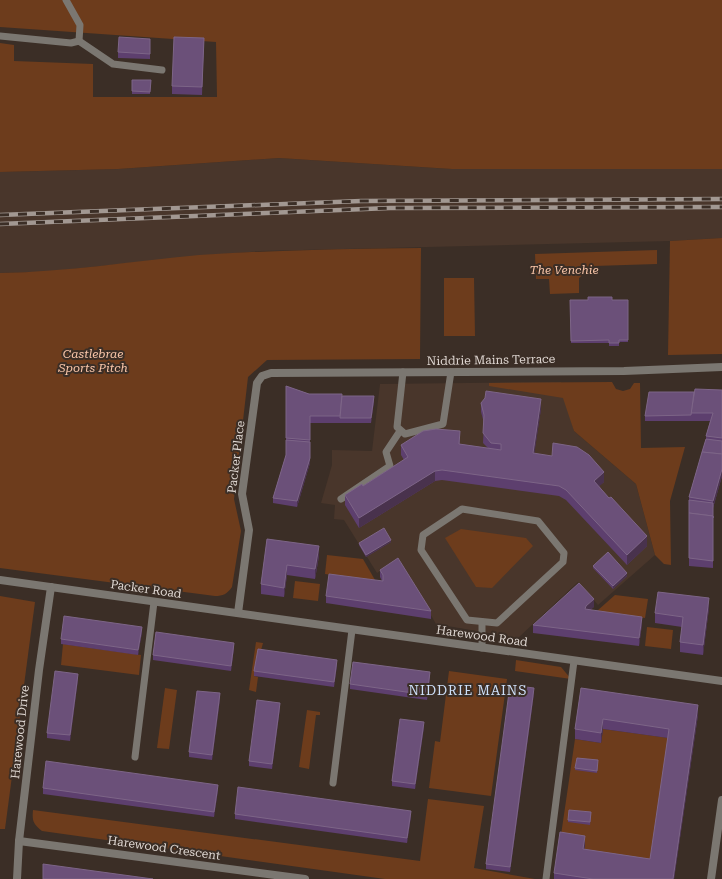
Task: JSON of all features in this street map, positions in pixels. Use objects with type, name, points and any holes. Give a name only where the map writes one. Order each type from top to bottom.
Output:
[{"type":"street","name":"Niddrie Mains Terrace","points":[[262,376],[271,373],[624,371],[722,367]]},
{"type":"street","name":"Packer Place","points":[[238,613],[249,530],[242,494],[257,383],[262,376]]},
{"type":"street","points":[[0,580],[51,588]]},
{"type":"street","name":"Packer Road","points":[[51,588],[238,613]]},
{"type":"street","name":"Harewood Drive","points":[[17,879],[19,841],[39,670],[51,588]]},
{"type":"street","name":"Harewood Road","points":[[238,613],[722,681]]},
{"type":"street","points":[[711,879],[722,800]]},
{"type":"street","name":"Harewood Crescent","points":[[19,841],[305,879]]},
{"type":"lane","points":[[66,0],[80,25],[79,41]]},
{"type":"lane","points":[[0,36],[71,43],[79,41],[113,64],[162,70]]},
{"type":"lane","points":[[403,372],[397,427],[400,431],[406,434],[443,424],[451,372]]},
{"type":"lane","points":[[341,499],[390,466],[386,452],[400,431]]},
{"type":"lane","points":[[462,509],[538,521],[564,553],[563,562],[496,623],[482,622],[467,620],[421,550],[423,535],[462,509]]},
{"type":"lane","points":[[135,757],[154,602]]},
{"type":"lane","points":[[482,622],[482,648]]},
{"type":"lane","points":[[333,783],[352,630]]},
{"type":"lane","points":[[546,879],[574,661]]},
{"type":"shaded area","points":[[279,158],[452,169],[722,169],[722,238],[670,241],[261,251],[44,272],[0,273],[0,172],[118,169]]},
{"type":"shaded area","points":[[561,382],[574,431],[636,484],[655,555],[598,605],[578,582],[518,638],[436,624],[399,559],[377,573],[344,520],[334,519],[335,505],[321,503],[332,465],[332,450],[372,451],[380,384]]},
{"type":"green space","points":[[0,0],[722,0],[722,169],[452,169],[279,158],[118,169],[0,172],[0,43],[14,45],[14,61],[93,64],[93,97],[217,97],[216,42],[0,27]]},
{"type":"green space","points":[[722,238],[722,354],[668,355],[670,241]]},
{"type":"green space","name":"Castlebrae Sports Pitch","points":[[421,248],[420,359],[267,360],[248,377],[234,499],[241,531],[232,587],[227,593],[215,596],[0,568],[0,273],[75,268],[174,257],[227,253]]},
{"type":"green space","name":"The Venchie","points":[[657,250],[657,264],[594,266],[579,278],[579,293],[550,294],[549,279],[536,279],[535,254]]},
{"type":"green space","points":[[444,278],[474,278],[475,336],[444,336]]},
{"type":"green space","points":[[612,382],[616,389],[623,391],[630,389],[634,383],[640,383],[641,448],[685,447],[670,501],[671,565],[664,564],[655,555],[636,484],[574,431],[563,398],[489,386],[489,383]]},
{"type":"green space","points":[[461,529],[526,538],[533,546],[492,588],[476,587],[445,538]]},
{"type":"green space","points":[[327,555],[363,559],[375,580],[325,574]]},
{"type":"green space","points":[[295,581],[320,584],[318,601],[293,598]]},
{"type":"green space","points":[[615,595],[648,599],[645,618],[597,611]]},
{"type":"green space","points":[[0,596],[35,602],[5,829],[0,829]]},
{"type":"green space","points":[[647,627],[673,630],[671,649],[645,646]]},
{"type":"green space","points":[[256,642],[263,643],[254,676],[258,677],[256,692],[249,690]]},
{"type":"green space","points":[[63,644],[141,655],[139,675],[61,665]]},
{"type":"green space","points":[[516,660],[561,667],[571,679],[515,671]]},
{"type":"green space","points":[[449,671],[507,679],[491,796],[429,788],[435,741],[440,742]]},
{"type":"green space","points":[[165,688],[177,690],[169,749],[157,748]]},
{"type":"green space","points":[[307,710],[320,712],[320,715],[316,715],[309,769],[299,767]]},
{"type":"green space","points":[[603,729],[669,738],[650,869],[560,842],[575,739],[601,743]]},
{"type":"green space","points":[[428,799],[484,806],[474,868],[535,879],[385,879],[42,831],[35,824],[33,817],[33,810],[420,861]]},
{"type":"building","points":[[119,37],[150,39],[150,54],[118,52]]},
{"type":"building","points":[[174,37],[204,38],[202,87],[172,86]]},
{"type":"building","points":[[132,80],[151,80],[150,92],[132,91]]},
{"type":"building","points":[[588,297],[612,297],[612,300],[628,300],[628,340],[619,340],[619,343],[609,343],[609,340],[571,341],[570,300],[588,300]]},
{"type":"building","points":[[286,386],[309,394],[342,394],[340,416],[310,416],[310,440],[286,438]]},
{"type":"building","points":[[695,389],[722,390],[722,438],[706,436],[713,413],[691,413]]},
{"type":"building","points":[[486,391],[541,399],[533,453],[552,456],[553,443],[577,447],[589,455],[604,472],[594,481],[647,536],[627,555],[566,490],[559,486],[442,470],[435,471],[359,518],[345,495],[362,484],[363,486],[408,457],[401,445],[423,431],[436,429],[460,431],[459,444],[501,450],[501,444],[491,443],[483,433],[484,415],[481,403],[485,398]]},
{"type":"building","points":[[649,392],[694,392],[691,415],[645,416]]},
{"type":"building","points":[[342,396],[374,396],[371,418],[340,418]]},
{"type":"building","points":[[706,439],[722,441],[722,454],[702,452]]},
{"type":"building","points":[[286,440],[310,442],[310,458],[297,501],[273,498],[286,455]]},
{"type":"building","points":[[702,452],[722,454],[722,469],[713,501],[689,497]]},
{"type":"building","points":[[689,500],[713,503],[713,516],[689,513]]},
{"type":"building","points":[[689,513],[713,516],[713,561],[689,558]]},
{"type":"building","points":[[384,528],[391,540],[366,555],[359,543]]},
{"type":"building","points":[[267,539],[319,546],[315,569],[287,565],[284,588],[261,584]]},
{"type":"building","points":[[608,552],[627,573],[613,586],[593,566]]},
{"type":"building","points":[[398,558],[431,611],[326,596],[329,574],[383,581],[383,575],[380,570]]},
{"type":"building","points":[[579,583],[594,599],[586,606],[585,609],[642,617],[639,638],[533,625]]},
{"type":"building","points":[[658,592],[709,598],[703,645],[680,642],[683,617],[655,613]]},
{"type":"building","points":[[64,616],[142,627],[138,650],[61,639]]},
{"type":"building","points":[[156,632],[234,643],[231,666],[153,655]]},
{"type":"building","points":[[258,649],[337,660],[334,682],[254,671]]},
{"type":"building","points":[[353,662],[430,672],[427,695],[350,684]]},
{"type":"building","points":[[55,671],[78,674],[70,735],[47,733]]},
{"type":"building","points":[[510,685],[534,688],[510,867],[486,864]]},
{"type":"building","points":[[581,688],[698,705],[673,879],[593,879],[554,873],[560,832],[585,836],[583,849],[650,859],[669,729],[603,719],[601,733],[575,729]]},
{"type":"building","points":[[197,691],[220,693],[212,755],[189,752]]},
{"type":"building","points":[[257,700],[280,703],[272,764],[249,761]]},
{"type":"building","points":[[400,719],[424,722],[415,784],[392,781]]},
{"type":"building","points":[[577,758],[598,760],[597,771],[575,768]]},
{"type":"building","points":[[46,761],[218,785],[214,812],[43,788]]},
{"type":"building","points":[[238,787],[411,811],[407,838],[235,814]]},
{"type":"building","points":[[569,810],[591,812],[590,822],[568,820]]},
{"type":"building","points":[[43,864],[153,879],[43,879]]},
{"type":"railway","points":[[0,215],[361,201],[722,199]]},
{"type":"railway","points":[[0,224],[390,208],[722,207]]},
{"type":"district","name":"NIDDRIE MAINS","points":[[468,690]]}]
